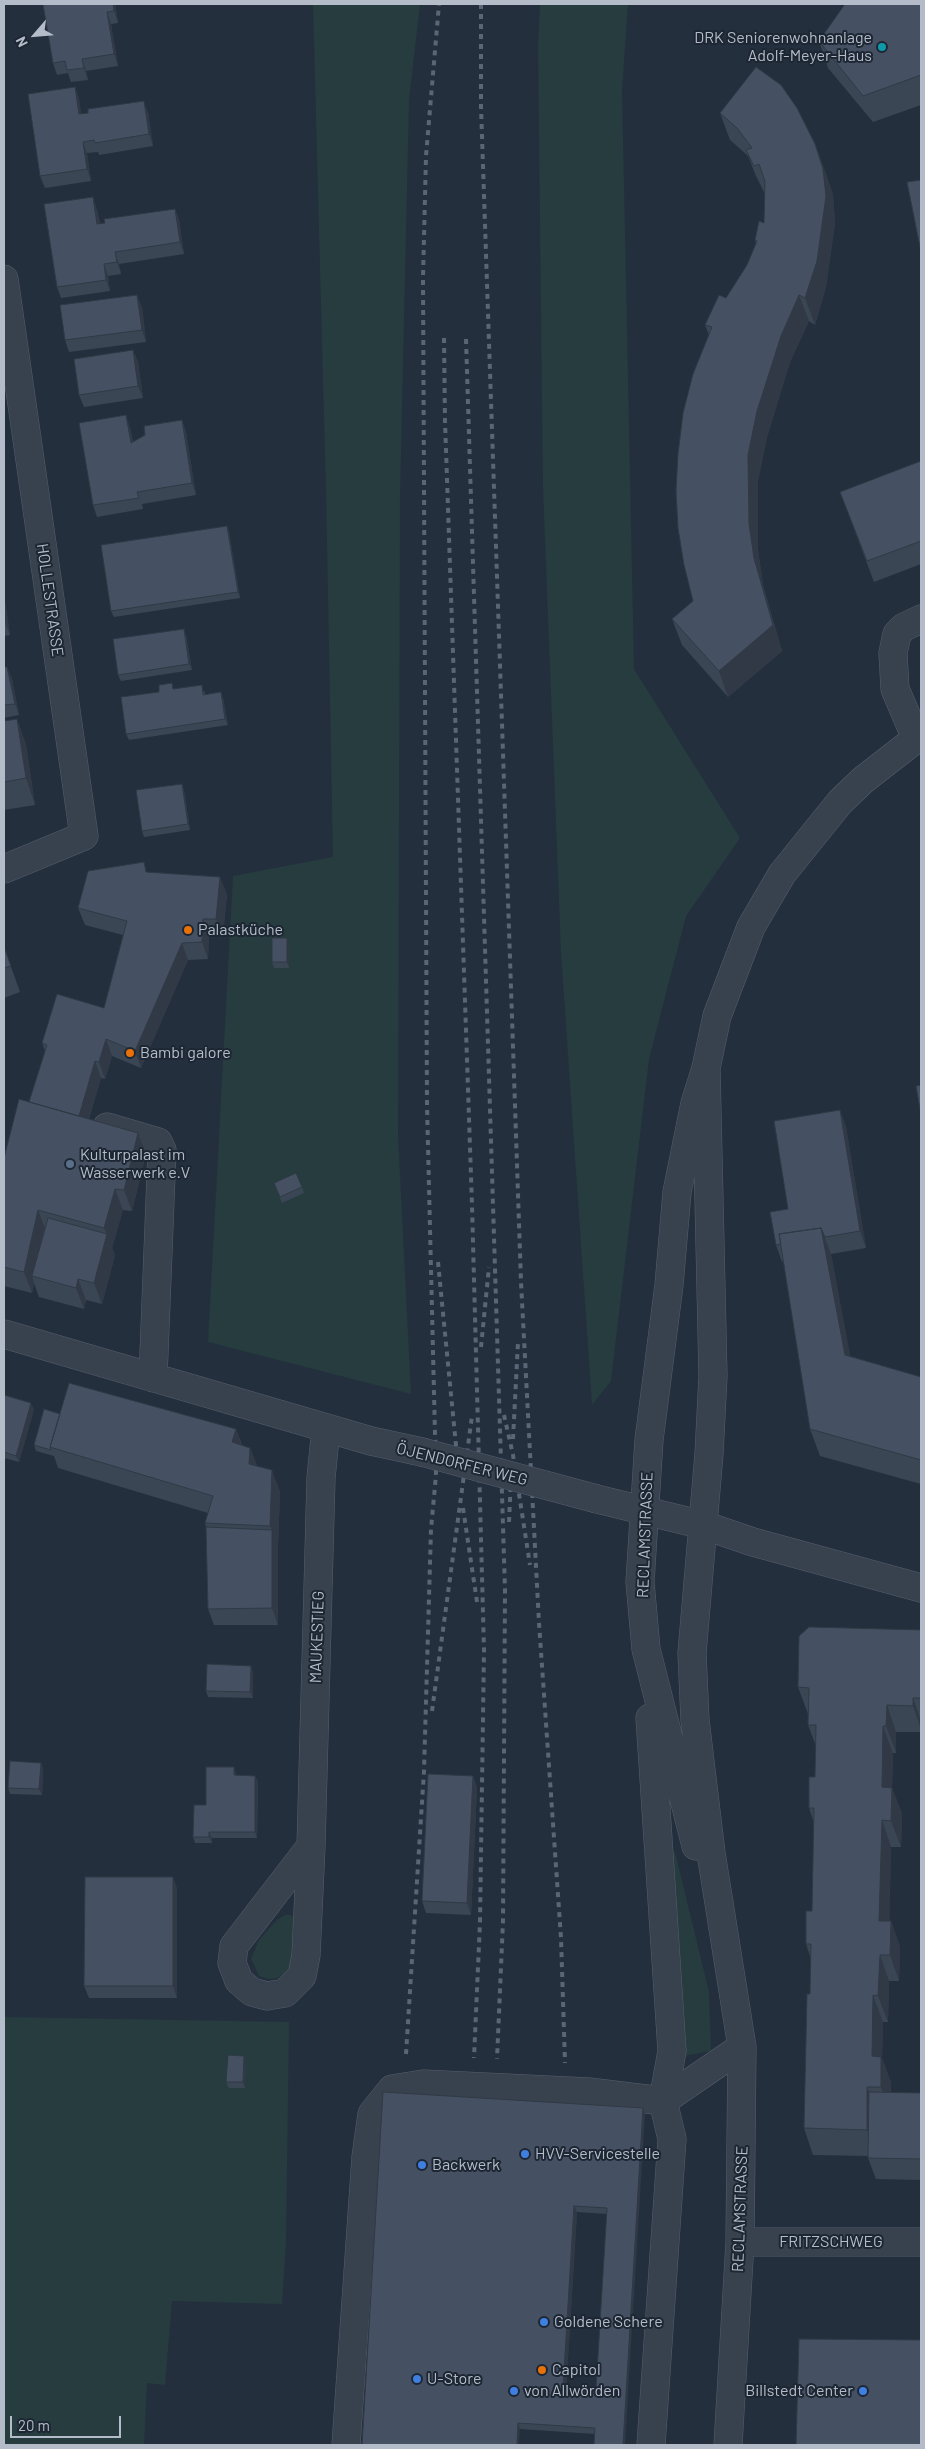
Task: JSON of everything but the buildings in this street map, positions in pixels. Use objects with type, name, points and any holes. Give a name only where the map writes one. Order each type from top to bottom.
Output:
[{"type":"street","name":"HOLLESTRASSE","points":[[4,279],[84,836],[4,869]]},
{"type":"street","points":[[919,736],[895,689],[893,653],[897,634],[904,627],[921,619]]},
{"type":"street","name":"RECLAMSTRASSE","points":[[733,1995],[646,1649],[640,1582],[643,1512],[677,1192],[695,1103],[706,1068],[717,1016],[751,927],[782,874],[840,802],[919,736]]},
{"type":"street","name":"RECLAMSTRASSE","points":[[706,1068],[713,1376],[692,1653],[695,1720],[711,1853],[742,2047],[740,2242],[727,2438]]},
{"type":"street","points":[[107,1127],[158,1142],[162,1150],[154,1378]]},
{"type":"street","name":"ÖJENDORFER WEG","points":[[4,1334],[371,1441],[643,1512],[703,1525],[753,1542],[921,1588]]},
{"type":"street","name":"MAUKESTIEG","points":[[311,1846],[234,1946],[232,1963],[239,1981],[252,1992],[267,1996],[285,1993],[302,1976],[306,1955],[311,1846],[321,1478],[326,1428]]},
{"type":"street","points":[[646,1649],[672,2051],[663,2101],[672,2139],[651,2445]]},
{"type":"street","points":[[346,2445],[366,2157],[372,2114],[392,2089],[423,2084],[589,2092],[663,2101],[742,2047]]},
{"type":"street","name":"FRITZSCHWEG","points":[[740,2242],[921,2242]]},
{"type":"green space","points":[[313,4],[420,4],[409,100],[400,495],[398,1136],[411,1394],[208,1342],[233,876],[333,857],[326,491]]},
{"type":"green space","points":[[540,4],[628,4],[622,90],[634,669],[740,838],[686,916],[649,1059],[611,1381],[592,1405],[561,952],[543,487],[538,46]]},
{"type":"green space","points":[[675,1852],[709,1992],[711,2051],[684,2056],[666,1854]]},
{"type":"green space","points":[[285,1915],[291,1915],[297,1923],[294,1960],[288,1970],[278,1978],[269,1979],[259,1976],[251,1959],[259,1940],[277,1920]]},
{"type":"green space","points":[[4,2017],[289,2022],[286,2242],[282,2304],[172,2301],[165,2385],[147,2383],[144,2445],[4,2445]]},
{"type":"railway","points":[[406,2054],[424,1771],[431,1529],[436,1475],[427,1104],[423,278],[426,156],[439,4]]},
{"type":"railway","points":[[481,4],[481,107],[521,1282],[539,1623],[561,1938],[565,2063]]},
{"type":"railway","points":[[444,338],[445,421],[472,1205],[484,1650],[480,1922],[474,2058]]},
{"type":"railway","points":[[466,339],[505,1590],[503,1921],[497,2059]]},
{"type":"railway","points":[[438,1262],[459,1476]]},
{"type":"railway","points":[[481,1347],[489,1267]]},
{"type":"railway","points":[[513,1439],[518,1342]]},
{"type":"railway","points":[[504,1415],[513,1455],[530,1565]]},
{"type":"railway","points":[[432,1711],[472,1416]]},
{"type":"railway","points":[[509,1522],[511,1477]]},
{"type":"railway","points":[[463,1508],[477,1602]]},
{"type":"place","name":"DRK Seniorenwohnanlage Adolf-Meyer-Haus","points":[[882,47]]},
{"type":"place","name":"Palastküche","points":[[188,930]]},
{"type":"place","name":"Bambi galore","points":[[130,1053]]},
{"type":"place","name":"Kulturpalast im Wasserwerk e.V","points":[[70,1164]]},
{"type":"place","name":"HVV-Servicestelle","points":[[525,2154]]},
{"type":"place","name":"Backwerk","points":[[422,2165]]},
{"type":"place","name":"Goldene Schere","points":[[544,2322]]},
{"type":"place","name":"Capitol","points":[[542,2370]]},
{"type":"place","name":"U-Store","points":[[417,2379]]},
{"type":"place","name":"von Allwörden","points":[[514,2391]]},
{"type":"place","name":"Billstedt Center","points":[[863,2391]]}]
